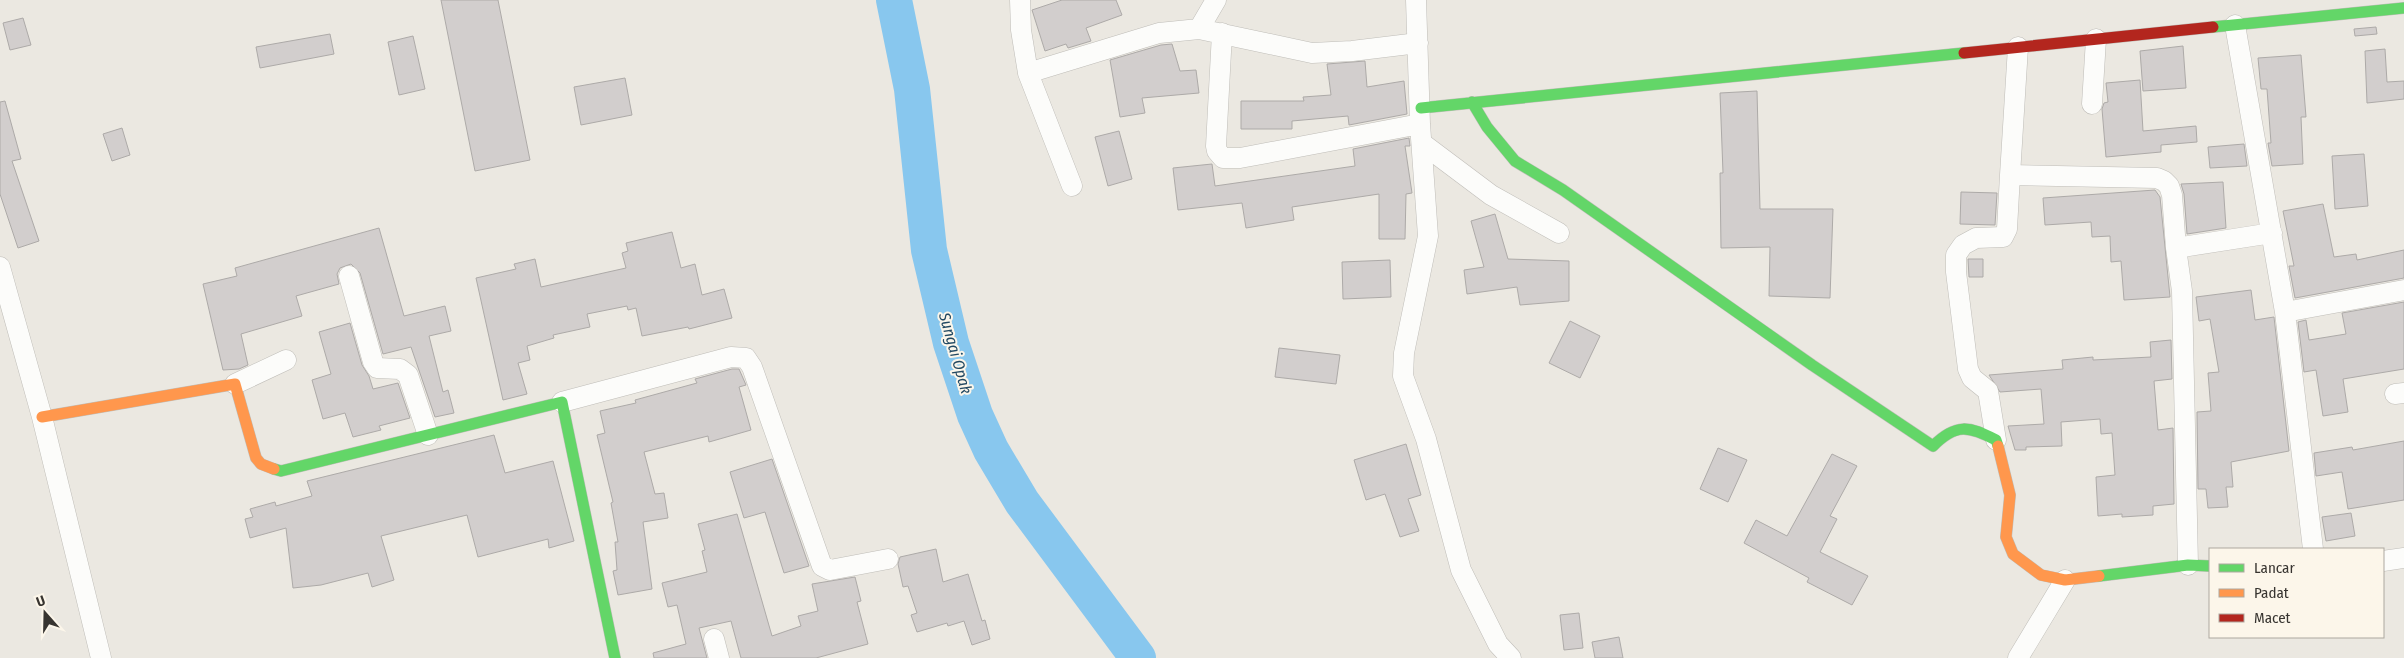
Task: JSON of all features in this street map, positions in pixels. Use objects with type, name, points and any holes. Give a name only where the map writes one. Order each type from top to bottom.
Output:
[{"type":"street","points":[[1020,0],[1021,30],[1072,186]]},
{"type":"street","points":[[1198,29],[1216,0]]},
{"type":"street","points":[[1416,0],[1428,236],[1404,353],[1404,376],[1426,439],[1461,570],[1498,644],[1511,658]]},
{"type":"street","points":[[1222,33],[1216,146],[1217,151],[1223,158],[1240,158],[1421,116],[1472,102],[2235,25],[2301,9],[2404,8]]},
{"type":"street","points":[[2235,25],[2284,312],[2313,548]]},
{"type":"street","points":[[1034,71],[1159,33],[1198,29],[1312,53],[1352,51],[1418,43]]},
{"type":"street","points":[[2092,104],[2096,39]]},
{"type":"street","points":[[2018,47],[2007,229],[2003,237],[1976,238],[1963,245],[1956,255],[1956,272],[1968,369],[1972,378],[1988,391],[1996,440],[2010,495],[2006,537],[2008,546],[2021,562],[2040,575],[2065,580],[2188,565],[2209,566]]},
{"type":"street","points":[[1472,102],[1487,127],[1515,161],[1563,190],[1812,365],[1933,446],[1944,434],[1954,429],[1974,429],[1996,440]]},
{"type":"street","points":[[1423,144],[1491,195],[1559,233]]},
{"type":"street","points":[[2010,175],[2156,178],[2164,181],[2169,186],[2172,195],[2182,292],[2188,565]]},
{"type":"street","points":[[2176,248],[2272,233]]},
{"type":"street","points":[[0,267],[42,417],[101,658]]},
{"type":"street","points":[[349,276],[373,362],[377,368],[400,370],[408,375],[428,435]]},
{"type":"street","points":[[2284,312],[2404,290]]},
{"type":"street","points":[[235,384],[256,458],[261,464],[274,469],[288,470],[562,402],[731,357],[746,358],[752,367],[822,566],[830,570],[888,558]]},
{"type":"street","points":[[42,417],[235,384],[286,360]]},
{"type":"street","points":[[562,402],[615,658]]},
{"type":"street","points":[[2384,561],[2404,558]]},
{"type":"street","points":[[2018,658],[2065,580]]},
{"type":"street","points":[[714,639],[719,658]]},
{"type":"building","points":[[441,0],[498,0],[530,160],[475,171]]},
{"type":"building","points":[[1062,0],[1116,0],[1122,15],[1086,28],[1091,41],[1068,48],[1066,44],[1045,51],[1032,10]]},
{"type":"building","points":[[23,18],[31,45],[10,50],[3,23]]},
{"type":"building","points":[[2376,27],[2377,34],[2355,36],[2354,29]]},
{"type":"building","points":[[330,34],[334,54],[260,68],[256,47]]},
{"type":"building","points":[[413,36],[425,89],[399,95],[388,42]]},
{"type":"building","points":[[1172,44],[1180,71],[1196,70],[1199,93],[1142,98],[1145,113],[1120,117],[1110,60],[1161,45]]},
{"type":"building","points":[[2183,46],[2186,88],[2143,91],[2140,51]]},
{"type":"building","points":[[2385,49],[2387,82],[2404,81],[2404,99],[2367,103],[2365,51]]},
{"type":"building","points":[[2301,55],[2306,117],[2301,117],[2303,164],[2272,166],[2268,143],[2271,143],[2267,89],[2261,89],[2258,58]]},
{"type":"building","points":[[1365,61],[1367,87],[1404,81],[1407,114],[1349,125],[1348,116],[1292,121],[1292,129],[1241,129],[1241,101],[1304,101],[1303,97],[1331,95],[1327,64]]},
{"type":"building","points":[[625,78],[632,115],[581,125],[574,87]]},
{"type":"building","points":[[2140,80],[2143,131],[2196,126],[2197,142],[2161,145],[2161,152],[2106,157],[2102,109],[2104,103],[2108,102],[2106,83]]},
{"type":"building","points":[[1757,91],[1760,209],[1833,209],[1830,298],[1769,296],[1770,247],[1721,248],[1720,173],[1723,173],[1720,93]]},
{"type":"building","points":[[5,101],[21,159],[12,161],[39,241],[18,248],[0,194],[0,102]]},
{"type":"building","points":[[122,128],[130,155],[112,161],[103,134]]},
{"type":"building","points":[[1119,131],[1132,179],[1108,186],[1095,137]]},
{"type":"building","points":[[1409,138],[1410,146],[1405,146],[1412,193],[1406,194],[1405,239],[1379,239],[1379,194],[1292,207],[1294,220],[1246,228],[1242,203],[1178,210],[1173,168],[1212,164],[1215,186],[1355,166],[1353,149]]},
{"type":"building","points":[[2244,144],[2247,166],[2210,168],[2208,147]]},
{"type":"building","points":[[2364,154],[2368,206],[2335,209],[2332,156]]},
{"type":"building","points":[[2223,182],[2226,228],[2187,234],[2184,194],[2181,184]]},
{"type":"building","points":[[2155,190],[2160,197],[2170,297],[2124,300],[2121,261],[2111,262],[2110,236],[2092,237],[2091,222],[2045,225],[2043,198]]},
{"type":"building","points":[[1961,192],[1997,193],[1995,225],[1960,224]]},
{"type":"building","points":[[2323,204],[2334,257],[2356,254],[2357,260],[2404,250],[2404,278],[2295,298],[2289,266],[2294,266],[2283,211]]},
{"type":"building","points":[[1495,214],[1508,259],[1569,261],[1569,301],[1520,305],[1517,287],[1467,294],[1464,270],[1484,267],[1471,221]]},
{"type":"building","points":[[379,228],[404,316],[445,306],[451,331],[429,336],[443,392],[448,390],[454,413],[435,417],[411,347],[383,354],[360,273],[351,264],[340,268],[337,274],[339,284],[296,296],[302,316],[241,334],[248,365],[239,369],[223,370],[203,284],[237,276],[235,268]]},
{"type":"building","points":[[672,232],[681,268],[695,264],[702,295],[724,289],[732,318],[689,329],[688,327],[642,336],[636,308],[628,310],[627,306],[587,314],[590,327],[553,335],[554,338],[527,346],[530,360],[518,363],[527,394],[503,400],[476,278],[516,269],[514,264],[535,259],[541,287],[626,268],[622,253],[628,251],[626,243]]},
{"type":"building","points":[[1968,259],[1983,259],[1983,277],[1969,277]]},
{"type":"building","points":[[1390,260],[1391,297],[1343,299],[1342,262]]},
{"type":"building","points":[[2251,290],[2255,320],[2274,317],[2289,451],[2231,462],[2233,487],[2226,487],[2228,507],[2208,508],[2206,489],[2198,489],[2197,412],[2211,411],[2208,373],[2219,372],[2210,319],[2199,321],[2196,297]]},
{"type":"building","points":[[2404,302],[2404,369],[2343,379],[2348,412],[2323,416],[2316,370],[2304,372],[2298,322],[2306,320],[2309,340],[2346,334],[2342,313]]},
{"type":"building","points":[[1570,321],[1600,336],[1580,378],[1549,363]]},
{"type":"building","points":[[350,323],[362,365],[369,376],[373,389],[398,383],[410,418],[379,426],[381,430],[353,437],[345,413],[323,419],[312,380],[331,374],[319,332]]},
{"type":"building","points":[[2171,340],[2172,379],[2154,381],[2158,430],[2173,428],[2174,504],[2153,506],[2153,515],[2122,517],[2122,514],[2098,516],[2096,477],[2115,475],[2112,433],[2101,434],[2100,419],[2061,422],[2062,446],[2026,447],[2026,450],[2015,450],[2008,426],[2044,424],[2041,389],[2000,392],[1989,375],[2063,369],[2062,360],[2093,357],[2093,360],[2151,357],[2150,342]]},
{"type":"building","points":[[1279,348],[1340,355],[1336,384],[1275,377]]},
{"type":"building","points":[[732,369],[739,369],[746,385],[739,387],[751,430],[709,442],[708,436],[644,452],[655,494],[664,493],[668,518],[643,522],[652,589],[618,595],[613,571],[617,570],[615,542],[618,542],[611,503],[613,502],[597,435],[605,433],[600,411],[636,403],[635,400],[697,383],[695,379]]},
{"type":"building","points":[[494,435],[505,473],[553,461],[574,541],[549,548],[548,539],[478,557],[467,515],[381,536],[394,580],[372,587],[368,573],[321,585],[293,588],[286,528],[250,538],[245,519],[253,517],[250,509],[275,502],[276,506],[312,496],[307,481]]},
{"type":"building","points":[[2404,441],[2404,500],[2348,509],[2342,472],[2316,476],[2314,453],[2352,447],[2353,450]]},
{"type":"building","points":[[1406,444],[1421,495],[1408,499],[1419,531],[1400,537],[1385,494],[1366,500],[1354,460]]},
{"type":"building","points":[[1718,448],[1747,460],[1728,502],[1700,489]]},
{"type":"building","points":[[1832,454],[1857,466],[1830,516],[1837,519],[1820,552],[1868,576],[1852,605],[1807,582],[1809,578],[1744,543],[1756,520],[1787,536]]},
{"type":"building","points":[[772,459],[809,566],[784,573],[765,512],[744,518],[730,472]]},
{"type":"building","points":[[2351,513],[2355,536],[2326,541],[2322,517]]},
{"type":"building","points":[[737,514],[772,636],[801,626],[798,616],[818,611],[812,584],[855,577],[861,601],[857,602],[868,644],[816,658],[741,658],[731,621],[699,628],[707,658],[654,658],[653,653],[686,644],[677,605],[668,607],[662,583],[707,572],[702,551],[705,550],[698,524]]},
{"type":"building","points":[[936,549],[943,582],[968,574],[982,621],[985,620],[990,639],[972,645],[964,621],[948,626],[947,623],[917,632],[911,615],[917,613],[908,586],[903,587],[898,564],[900,557]]},
{"type":"building","points":[[1579,613],[1583,648],[1564,650],[1560,615]]},
{"type":"building","points":[[1619,637],[1623,658],[1595,658],[1592,642]]},
{"type":"waterway","name":"Sungai Opak","points":[[894,0],[912,89],[929,250],[951,343],[975,415],[991,450],[1022,502],[1138,658]]},
{"type":"traffic: fast","points":[[2213,27],[2404,8]]},
{"type":"traffic: fast","points":[[1421,108],[1964,53]]},
{"type":"traffic: fast","points":[[1472,102],[1487,127],[1515,161],[1563,190],[1812,365],[1933,446],[1949,433],[1963,429],[1986,435],[1996,440],[1998,446]]},
{"type":"traffic: fast","points":[[274,469],[281,471],[562,402],[615,658]]},
{"type":"traffic: fast","points":[[2099,576],[2188,565],[2209,566]]},
{"type":"traffic: slow","points":[[42,417],[235,384],[256,458],[261,464],[274,469]]},
{"type":"traffic: slow","points":[[1998,446],[2010,495],[2006,537],[2013,554],[2041,575],[2065,580],[2099,576]]},
{"type":"traffic: jam","points":[[1964,53],[2213,27]]}]
